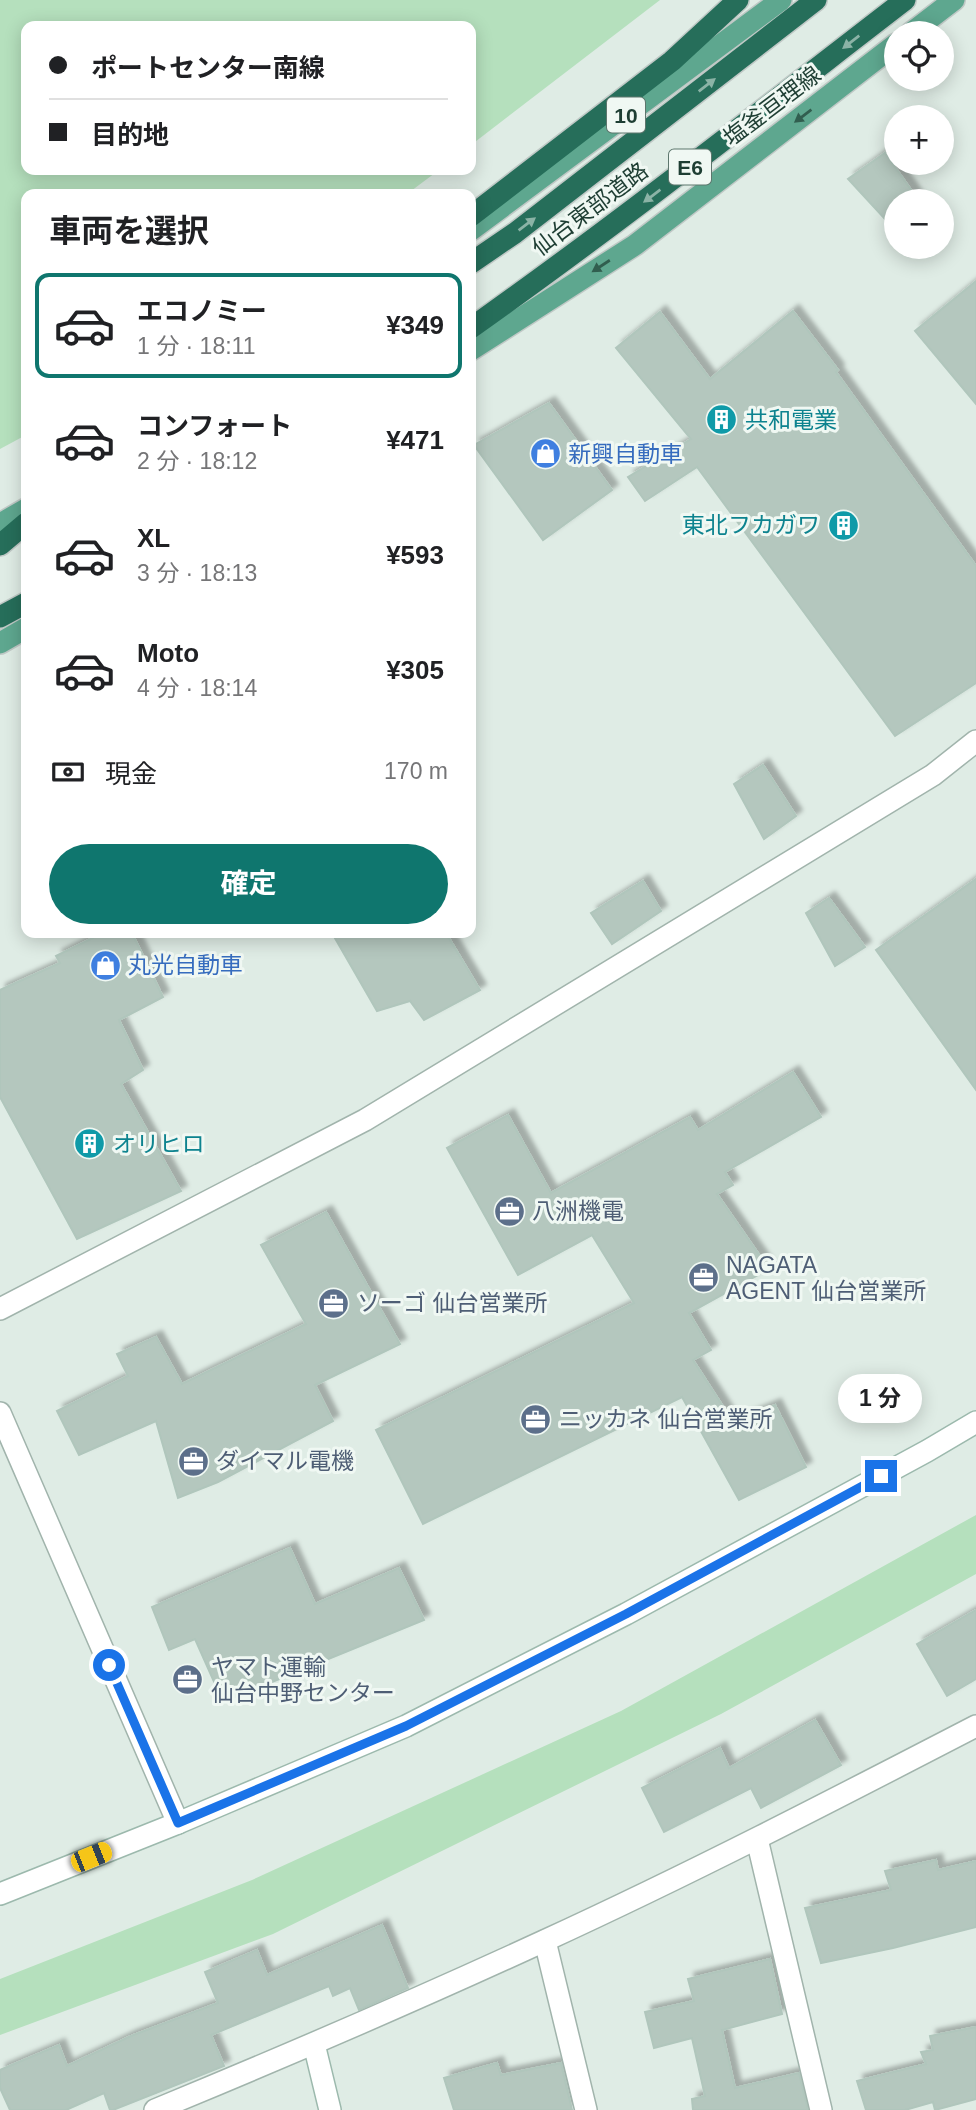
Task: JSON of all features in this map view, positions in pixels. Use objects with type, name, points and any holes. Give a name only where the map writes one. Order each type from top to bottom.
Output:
[{"type":"highway","points":[[476,212],[672,61],[738,0]]},
{"type":"highway","name":"仙台東部道路","points":[[476,259],[515,233],[816,0]]},
{"type":"highway","name":"仙台東部道路","points":[[476,324],[556,268],[723,142],[905,0]]},
{"type":"highway","points":[[0,545],[21,527]]},
{"type":"highway","points":[[0,551],[21,539]]},
{"type":"highway","points":[[0,617],[21,606]]},
{"type":"main road","name":"10","points":[[476,226],[781,0]]},
{"type":"main road","points":[[927,21],[954,0]]},
{"type":"main road","name":"塩釜亘理線","points":[[476,347],[635,245],[884,53]]},
{"type":"main road","points":[[0,524],[21,512]]},
{"type":"main road","points":[[0,643],[21,631]]},
{"type":"street","points":[[0,1309],[365,1120],[933,775],[976,741]]},
{"type":"street","points":[[0,1413],[178,1823]]},
{"type":"street","points":[[0,1894],[178,1823],[418,1720],[626,1614],[976,1422]]},
{"type":"street","points":[[155,2110],[314,2044],[545,1941],[757,1839],[976,1726]]},
{"type":"street","points":[[757,1839],[821,2110]]},
{"type":"street","points":[[545,1941],[586,2110]]},
{"type":"street","points":[[314,2044],[330,2110]]},
{"type":"green space","points":[[0,0],[660,0],[476,141],[476,21],[21,21],[21,175],[432,175],[414,189],[21,189],[21,438],[0,449]]},
{"type":"green space","points":[[976,1515],[976,1574],[721,1714],[273,1934],[0,2035],[0,1979],[252,1880],[621,1711]]},
{"type":"building","points":[[884,154],[884,175],[901,175],[910,189],[884,189],[884,218],[848,179]]},
{"type":"building","points":[[976,281],[976,404],[915,331]]},
{"type":"building","name":"東北フカガワ","points":[[793,311],[838,370],[836,372],[976,566],[976,683],[895,736],[697,467],[645,501],[628,477],[691,439],[616,348],[660,312],[710,379]]},
{"type":"building","points":[[549,403],[612,490],[543,540],[476,448],[476,444]]},
{"type":"building","points":[[763,765],[796,816],[764,839],[734,784]]},
{"type":"building","points":[[976,879],[976,1090],[876,950]]},
{"type":"building","points":[[643,881],[661,911],[612,944],[591,913]]},
{"type":"building","points":[[829,898],[865,947],[835,966],[806,913]]},
{"type":"building","name":"オリヒロ","points":[[93,938],[134,938],[163,997],[119,1020],[143,1070],[121,1084],[181,1191],[77,1239],[0,1097],[0,990],[60,963],[56,956]]},
{"type":"building","points":[[335,938],[449,938],[480,990],[424,1020],[410,1001],[377,1011]]},
{"type":"building","points":[[793,1072],[821,1117],[725,1172],[733,1185],[717,1194],[769,1269],[689,1313],[711,1350],[693,1360],[733,1422],[775,1405],[806,1467],[739,1500],[682,1397],[423,1524],[376,1430],[634,1303],[592,1235],[518,1275],[447,1148],[508,1115],[551,1193],[690,1117],[698,1130]]},
{"type":"building","points":[[326,1212],[400,1344],[315,1385],[333,1421],[218,1482],[178,1498],[156,1421],[79,1455],[57,1411],[128,1376],[117,1354],[156,1337],[182,1384],[306,1324],[261,1245]]},
{"type":"building","points":[[290,1548],[315,1604],[399,1568],[424,1620],[223,1702],[195,1639],[169,1650],[152,1607]]},
{"type":"building","points":[[976,1610],[976,1679],[947,1696],[917,1644]]},
{"type":"building","points":[[815,1720],[841,1765],[761,1808],[751,1788],[664,1832],[642,1788],[720,1748],[729,1768]]},
{"type":"building","points":[[936,1860],[938,1870],[976,1861],[976,1927],[821,1963],[805,1908],[891,1890],[885,1871]]},
{"type":"building","points":[[382,1925],[408,1988],[359,2010],[350,1988],[333,1996],[329,1986],[211,2035],[224,2066],[113,2110],[110,2110],[104,2093],[66,2110],[10,2110],[0,2088],[0,2070],[59,2045],[67,2066],[131,2036],[218,2003],[205,1972],[257,1950],[267,1975]]},
{"type":"building","points":[[770,1959],[782,2014],[722,2030],[735,2088],[799,2073],[808,2110],[693,2110],[692,2099],[705,2096],[692,2038],[654,2048],[645,2012],[694,2001],[688,1979]]},
{"type":"building","points":[[976,2027],[976,2099],[935,2110],[933,2102],[905,2110],[866,2110],[857,2081],[926,2064],[921,2052],[933,2050],[930,2036]]},
{"type":"building","points":[[497,2063],[501,2075],[561,2063],[572,2110],[454,2110],[444,2078]]},
{"type":"place","name":"共和電業","points":[[722,420]]},
{"type":"place","name":"新興自動車","points":[[545,454]]},
{"type":"place","name":"東北フカガワ","points":[[843,525]]},
{"type":"place","name":"丸光自動車","points":[[105,965]]},
{"type":"place","name":"オリヒロ","points":[[90,1144]]},
{"type":"place","name":"八洲機電","points":[[509,1211]]},
{"type":"place","name":"NAGATA AGENT 仙台営業所","points":[[703,1278]]},
{"type":"place","name":"ソーゴ 仙台営業所","points":[[334,1303]]},
{"type":"place","name":"ニッカネ 仙台営業所","points":[[536,1419]]},
{"type":"place","name":"ダイマル電機","points":[[193,1461]]},
{"type":"place","name":"ヤマト運輸 仙台中野センター","points":[[188,1680]]},
{"type":"route","points":[[109,1665],[178,1823],[406,1726],[626,1614],[881,1476]]}]
